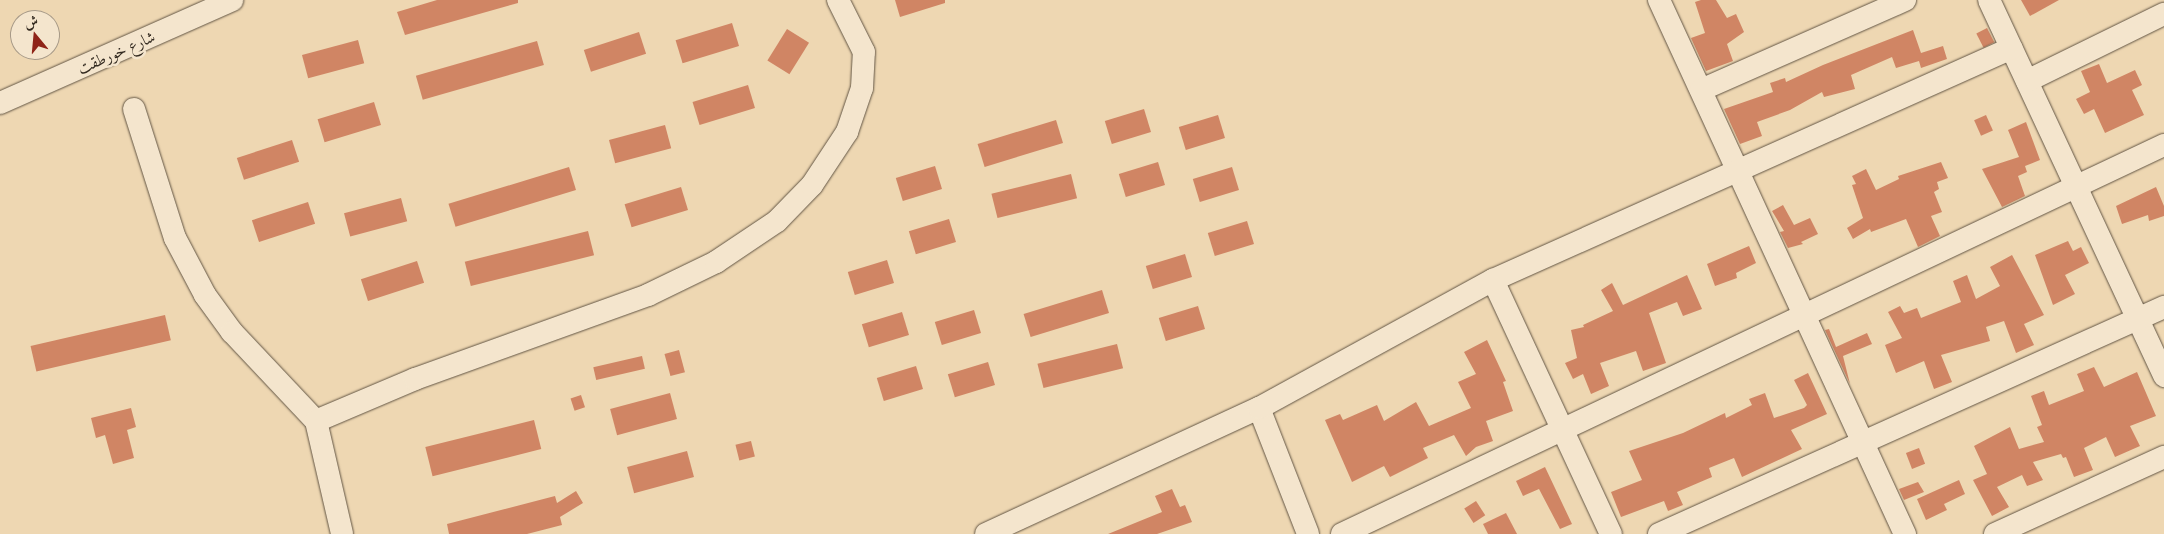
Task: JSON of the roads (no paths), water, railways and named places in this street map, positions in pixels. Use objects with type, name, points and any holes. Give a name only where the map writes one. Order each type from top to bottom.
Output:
[{"type":"street","name":"شارع خورطقت","points":[[0,103],[232,0]]},
{"type":"street","points":[[316,421],[415,379],[648,295],[716,262],[777,221],[812,184],[847,132],[862,88],[864,52],[838,0]]},
{"type":"street","points":[[1659,0],[1905,534]]},
{"type":"street","points":[[1701,90],[1904,0]]},
{"type":"street","points":[[1989,0],[2164,376]]},
{"type":"street","points":[[2027,81],[2164,14]]},
{"type":"street","points":[[986,534],[1259,408],[1493,280],[2012,48]]},
{"type":"street","points":[[134,109],[176,238],[205,295],[232,332],[316,421],[342,534]]},
{"type":"street","points":[[1342,534],[2164,145]]},
{"type":"street","points":[[1493,280],[1611,534]]},
{"type":"street","points":[[1660,534],[2164,307]]},
{"type":"street","points":[[1259,408],[1308,534]]},
{"type":"street","points":[[1995,534],[2164,457]]}]
